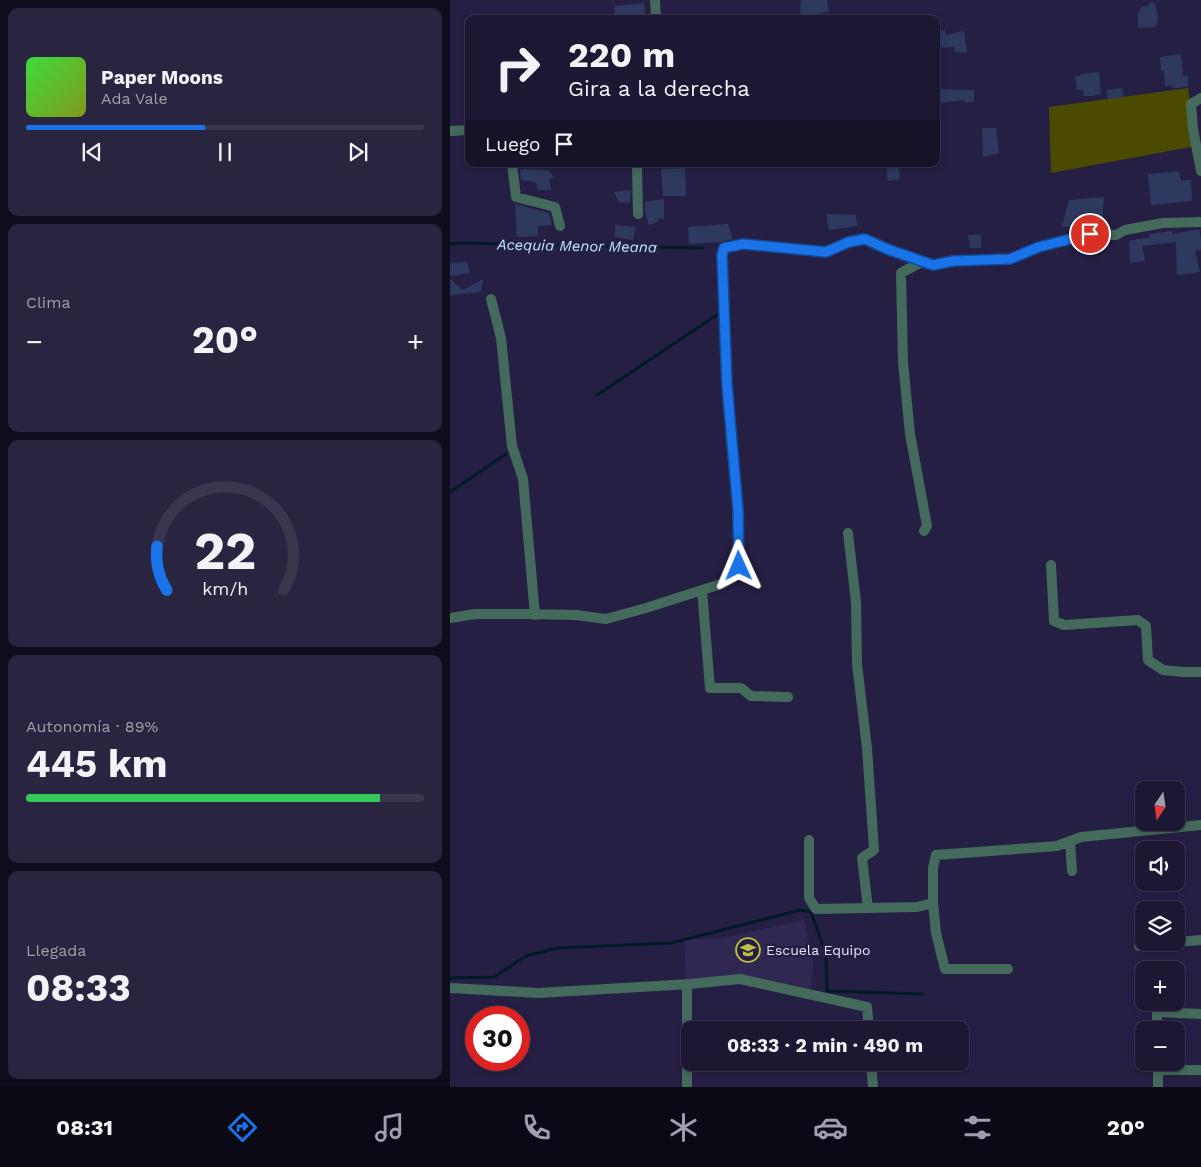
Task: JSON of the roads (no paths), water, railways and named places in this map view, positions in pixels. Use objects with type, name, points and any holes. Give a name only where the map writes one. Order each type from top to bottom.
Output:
[{"type":"street","points":[[655,0],[656,15]]},
{"type":"street","points":[[1201,98],[1191,104],[1193,129],[1201,171]]},
{"type":"street","points":[[450,131],[465,130]]},
{"type":"street","points":[[512,167],[516,197],[555,207],[560,226]]},
{"type":"street","points":[[637,167],[638,214]]},
{"type":"street","points":[[450,618],[475,614],[535,614],[576,615],[606,619],[721,584],[732,578],[739,566],[738,510],[727,375],[722,255],[724,248],[743,244],[826,252],[849,242],[865,239],[933,265],[953,261],[1010,259],[1039,247],[1090,234],[1116,235],[1125,230],[1163,223],[1201,222]]},
{"type":"street","points":[[923,261],[901,272],[903,362],[910,434],[927,526],[924,531]]},
{"type":"street","points":[[491,299],[501,338],[512,446],[523,479],[535,614]]},
{"type":"street","points":[[848,533],[856,602],[857,664],[874,850],[862,858],[868,908]]},
{"type":"street","points":[[1051,565],[1054,621],[1064,625],[1138,620],[1146,626],[1148,660],[1163,670],[1201,672]]},
{"type":"street","points":[[702,590],[710,688],[741,688],[751,696],[788,697]]},
{"type":"street","points":[[1008,969],[945,969],[936,933],[933,903],[933,868],[936,855],[1057,846],[1081,836],[1201,825]]},
{"type":"street","points":[[809,840],[809,898],[816,909],[917,907],[933,903]]},
{"type":"street","points":[[1070,841],[1072,871]]},
{"type":"street","points":[[1185,941],[1201,940]]},
{"type":"street","points":[[450,988],[539,993],[740,979],[867,1007],[868,1021]]},
{"type":"street","points":[[687,984],[687,1087]]},
{"type":"street","points":[[1157,1021],[1157,1012],[1201,1014]]},
{"type":"street","points":[[1185,1069],[1201,1070]]},
{"type":"street","points":[[872,1071],[873,1087]]},
{"type":"street","points":[[1158,1071],[1158,1087]]},
{"type":"waterway","name":"Acequia Menor Meana","points":[[450,244],[703,248]]},
{"type":"waterway","points":[[597,395],[718,314],[722,314]]},
{"type":"waterway","points":[[450,492],[506,454]]},
{"type":"waterway","points":[[450,978],[494,977],[526,956],[557,948],[671,943],[800,910],[811,912],[826,954],[827,991],[923,994]]},
{"type":"place","name":"Escuela Equipo","points":[[748,950]]}]
